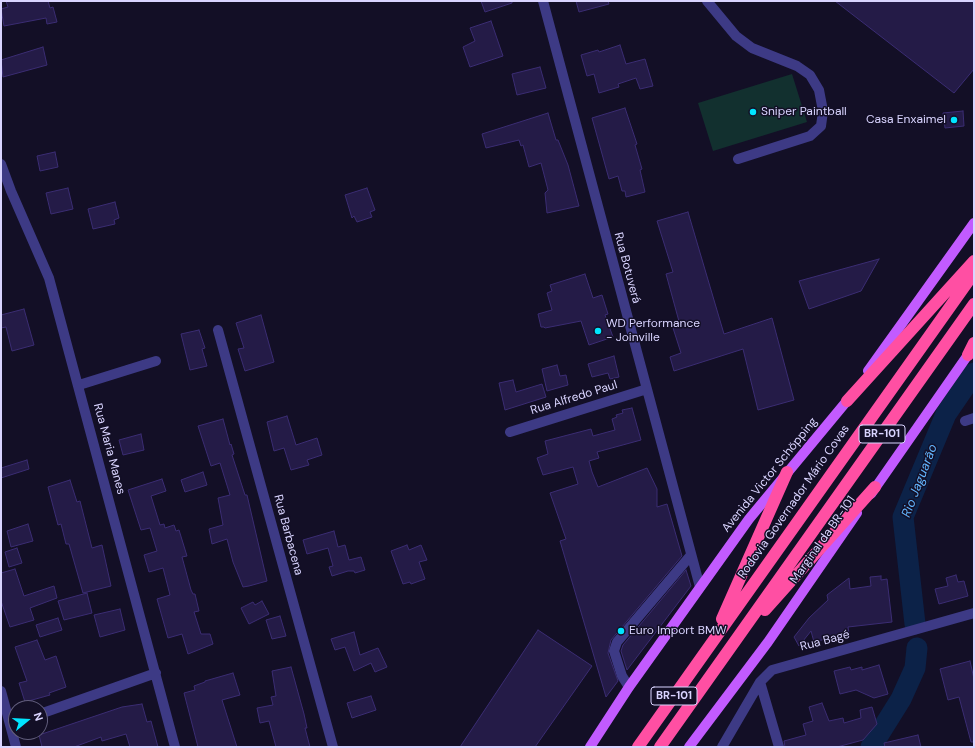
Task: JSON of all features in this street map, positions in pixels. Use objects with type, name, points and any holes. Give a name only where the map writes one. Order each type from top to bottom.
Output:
[{"type":"highway","points":[[847,401],[974,261]]},
{"type":"highway","name":"Rodovia Governador Mário Covas","points":[[638,747],[974,273]]},
{"type":"highway","name":"BR-101","points":[[660,747],[974,304]]},
{"type":"highway","points":[[710,645],[787,472]]},
{"type":"highway","points":[[729,650],[875,487]]},
{"type":"main road","name":"Avenida Victor Schöpping","points":[[590,747],[628,687],[749,519],[847,401],[974,223]]},
{"type":"main road","name":"Marginal da BR-101","points":[[689,747],[768,642],[972,348]]},
{"type":"street","name":"Rua Botuverá","points":[[543,1],[700,587]]},
{"type":"street","points":[[707,1],[717,15],[741,40],[752,48],[797,66],[810,75],[819,90],[824,111],[821,126],[810,136],[738,159]]},
{"type":"street","name":"Rua Maria Manes","points":[[1,164],[11,191],[49,278],[79,385],[175,747]]},
{"type":"street","name":"Rua Barbacena","points":[[218,330],[333,747]]},
{"type":"street","points":[[79,385],[156,362]]},
{"type":"street","name":"Rua Alfredo Paul","points":[[510,432],[647,389]]},
{"type":"street","points":[[628,687],[622,676],[614,651],[617,642],[692,555]]},
{"type":"street","name":"Rua Bagé","points":[[722,747],[760,682],[769,672],[780,666],[974,613]]},
{"type":"street","points":[[48,711],[156,673]]},
{"type":"street","points":[[760,682],[779,747]]},
{"type":"street","points":[[1,691],[8,710]]},
{"type":"green space","name":"Sniper Paintball","points":[[792,74],[807,122],[713,151],[698,103]]},
{"type":"building","points":[[6,1],[48,1],[50,8],[53,7],[57,22],[47,24],[46,18],[4,26],[1,9],[8,7]]},
{"type":"building","points":[[481,1],[512,1],[512,3],[485,12]]},
{"type":"building","points":[[576,1],[608,1],[609,4],[579,12]]},
{"type":"building","points":[[835,1],[974,1],[974,69],[954,93]]},
{"type":"building","points":[[491,21],[503,56],[470,67],[463,47],[475,41],[470,28]]},
{"type":"building","points":[[620,45],[626,64],[645,59],[653,86],[640,89],[636,78],[618,84],[619,87],[599,93],[594,74],[587,76],[581,55],[598,50],[599,52]]},
{"type":"building","points":[[43,47],[47,65],[3,77],[1,60]]},
{"type":"building","points":[[540,67],[546,88],[517,95],[512,74]]},
{"type":"building","points":[[625,108],[637,144],[635,145],[642,169],[640,170],[645,192],[626,197],[625,191],[622,191],[618,176],[609,179],[592,118]]},
{"type":"building","name":"Casa Enxaimel","points":[[963,111],[964,126],[945,128],[943,113]]},
{"type":"building","points":[[548,113],[556,140],[558,140],[568,165],[579,206],[547,213],[545,193],[548,190],[541,163],[529,167],[523,145],[521,146],[519,140],[486,148],[482,134]]},
{"type":"building","points":[[55,152],[58,167],[40,171],[37,156]]},
{"type":"building","points":[[68,188],[73,209],[51,214],[46,193]]},
{"type":"building","points":[[367,188],[375,210],[370,212],[372,217],[357,222],[354,216],[352,218],[345,195]]},
{"type":"building","points":[[115,202],[119,218],[114,220],[115,224],[93,229],[88,209]]},
{"type":"building","points":[[688,212],[724,334],[772,318],[794,400],[758,410],[743,349],[674,371],[670,357],[681,353],[673,328],[680,325],[666,274],[673,272],[657,221]]},
{"type":"building","points":[[879,259],[861,291],[809,309],[799,281]]},
{"type":"building","points":[[585,274],[593,298],[602,295],[608,314],[605,315],[613,337],[589,345],[581,321],[545,328],[541,327],[538,314],[552,310],[547,293],[552,291],[550,285]]},
{"type":"building","points":[[24,309],[34,345],[12,351],[6,327],[1,328],[1,315]]},
{"type":"building","points":[[261,315],[274,362],[245,371],[238,349],[244,348],[236,323]]},
{"type":"building","points":[[199,330],[205,348],[202,349],[207,366],[190,370],[181,334]]},
{"type":"building","points":[[614,356],[619,377],[610,379],[608,373],[592,377],[588,364]]},
{"type":"building","points":[[557,365],[560,376],[566,375],[568,385],[547,391],[542,369]]},
{"type":"building","points":[[513,380],[516,392],[542,384],[546,397],[505,410],[499,383]]},
{"type":"building","points":[[632,408],[641,440],[597,452],[599,458],[589,461],[592,472],[598,487],[647,468],[657,489],[657,507],[667,504],[682,556],[611,640],[608,653],[618,681],[606,697],[560,541],[566,539],[550,493],[578,484],[573,467],[543,475],[537,458],[548,454],[545,441],[591,429],[593,436],[615,430],[612,419],[617,417],[616,415],[623,413],[622,410]]},
{"type":"building","points":[[287,416],[296,445],[317,438],[322,455],[307,460],[309,465],[291,470],[284,448],[274,451],[267,422]]},
{"type":"building","points":[[223,419],[234,454],[232,455],[245,495],[247,495],[267,581],[243,587],[233,562],[227,539],[212,544],[209,529],[223,525],[218,498],[230,495],[220,463],[211,466],[198,426]]},
{"type":"building","points":[[141,434],[144,450],[123,455],[119,440]]},
{"type":"building","points":[[27,460],[29,469],[1,478],[1,468]]},
{"type":"building","points":[[203,472],[207,485],[185,492],[181,480]]},
{"type":"building","points":[[162,479],[166,491],[151,496],[160,525],[164,524],[165,528],[174,525],[176,531],[179,530],[187,556],[182,557],[191,590],[193,594],[195,594],[199,611],[194,612],[201,634],[210,634],[213,644],[188,654],[182,634],[168,638],[157,599],[170,595],[163,568],[149,572],[144,555],[157,551],[150,528],[141,530],[128,490]]},
{"type":"building","points":[[70,480],[77,502],[80,501],[92,548],[102,545],[111,586],[83,593],[69,544],[66,544],[61,524],[58,525],[48,487]]},
{"type":"building","points":[[28,524],[33,541],[11,547],[7,531]]},
{"type":"building","points":[[334,531],[338,547],[345,545],[349,560],[361,557],[365,570],[355,573],[354,571],[348,571],[332,576],[329,567],[333,566],[328,548],[307,554],[303,540]]},
{"type":"building","points":[[407,545],[409,550],[421,545],[427,560],[419,562],[425,579],[411,584],[410,582],[403,584],[391,551]]},
{"type":"building","points":[[17,548],[22,563],[9,567],[5,552]]},
{"type":"building","points":[[15,569],[24,596],[54,586],[57,598],[30,608],[34,620],[10,627],[1,601],[1,573]]},
{"type":"building","points":[[686,570],[691,586],[627,670],[621,651],[623,645]]},
{"type":"building","points":[[956,575],[958,582],[964,581],[968,596],[939,604],[935,589],[948,586],[946,578]]},
{"type":"building","points":[[881,576],[881,580],[887,579],[892,622],[848,627],[849,633],[814,642],[811,631],[799,646],[794,637],[809,618],[828,600],[827,595],[849,578],[850,589],[871,586],[870,577]]},
{"type":"building","points":[[87,593],[92,613],[64,620],[58,601]]},
{"type":"building","points":[[262,601],[269,614],[249,624],[241,608],[253,602],[255,605]]},
{"type":"building","points":[[120,609],[125,630],[100,637],[94,615]]},
{"type":"building","points":[[280,616],[286,636],[272,639],[266,620]]},
{"type":"building","points":[[58,618],[62,630],[40,637],[36,625]]},
{"type":"building","points":[[538,630],[592,666],[535,747],[460,747]]},
{"type":"building","points":[[354,632],[360,655],[378,648],[387,667],[375,672],[371,663],[354,671],[345,647],[335,650],[331,639]]},
{"type":"building","points":[[37,640],[45,660],[56,656],[66,687],[49,693],[50,695],[32,700],[24,700],[19,683],[27,681],[15,647]]},
{"type":"building","points":[[970,661],[974,679],[974,742],[971,742],[959,697],[948,700],[940,669]]},
{"type":"building","points":[[879,665],[888,694],[874,698],[856,690],[840,694],[834,671],[850,667],[851,670],[862,667],[862,670]]},
{"type":"building","points":[[291,667],[304,714],[307,728],[305,728],[310,747],[276,747],[269,721],[260,723],[257,708],[273,705],[271,697],[276,696],[272,671]]},
{"type":"building","points":[[233,673],[240,695],[222,700],[237,747],[198,747],[184,693],[195,690],[194,686],[205,681]]},
{"type":"building","points":[[371,696],[376,710],[352,718],[347,703]]},
{"type":"building","points":[[822,703],[829,721],[843,718],[844,723],[861,718],[860,710],[872,707],[877,724],[863,740],[837,747],[785,747],[784,741],[806,735],[803,724],[813,721],[809,707]]},
{"type":"building","points":[[142,704],[147,722],[151,721],[158,747],[130,747],[126,734],[102,741],[101,737],[74,747],[42,747],[40,740],[48,740],[48,732],[122,707]]},
{"type":"building","points":[[918,735],[921,747],[885,747],[884,743]]},
{"type":"waterway","name":"Rio Jaguarão","points":[[915,624],[903,517],[946,414],[974,373]]},
{"type":"waterway","name":"Rio Jaguarão","points":[[871,747],[901,699],[915,668],[917,648]]},
{"type":"place","name":"Sniper Paintball","points":[[753,112]]},
{"type":"place","name":"Casa Enxaimel","points":[[954,120]]},
{"type":"place","name":"WD Performance - Joinville","points":[[598,331]]},
{"type":"place","name":"Euro Import BMW","points":[[621,631]]}]
